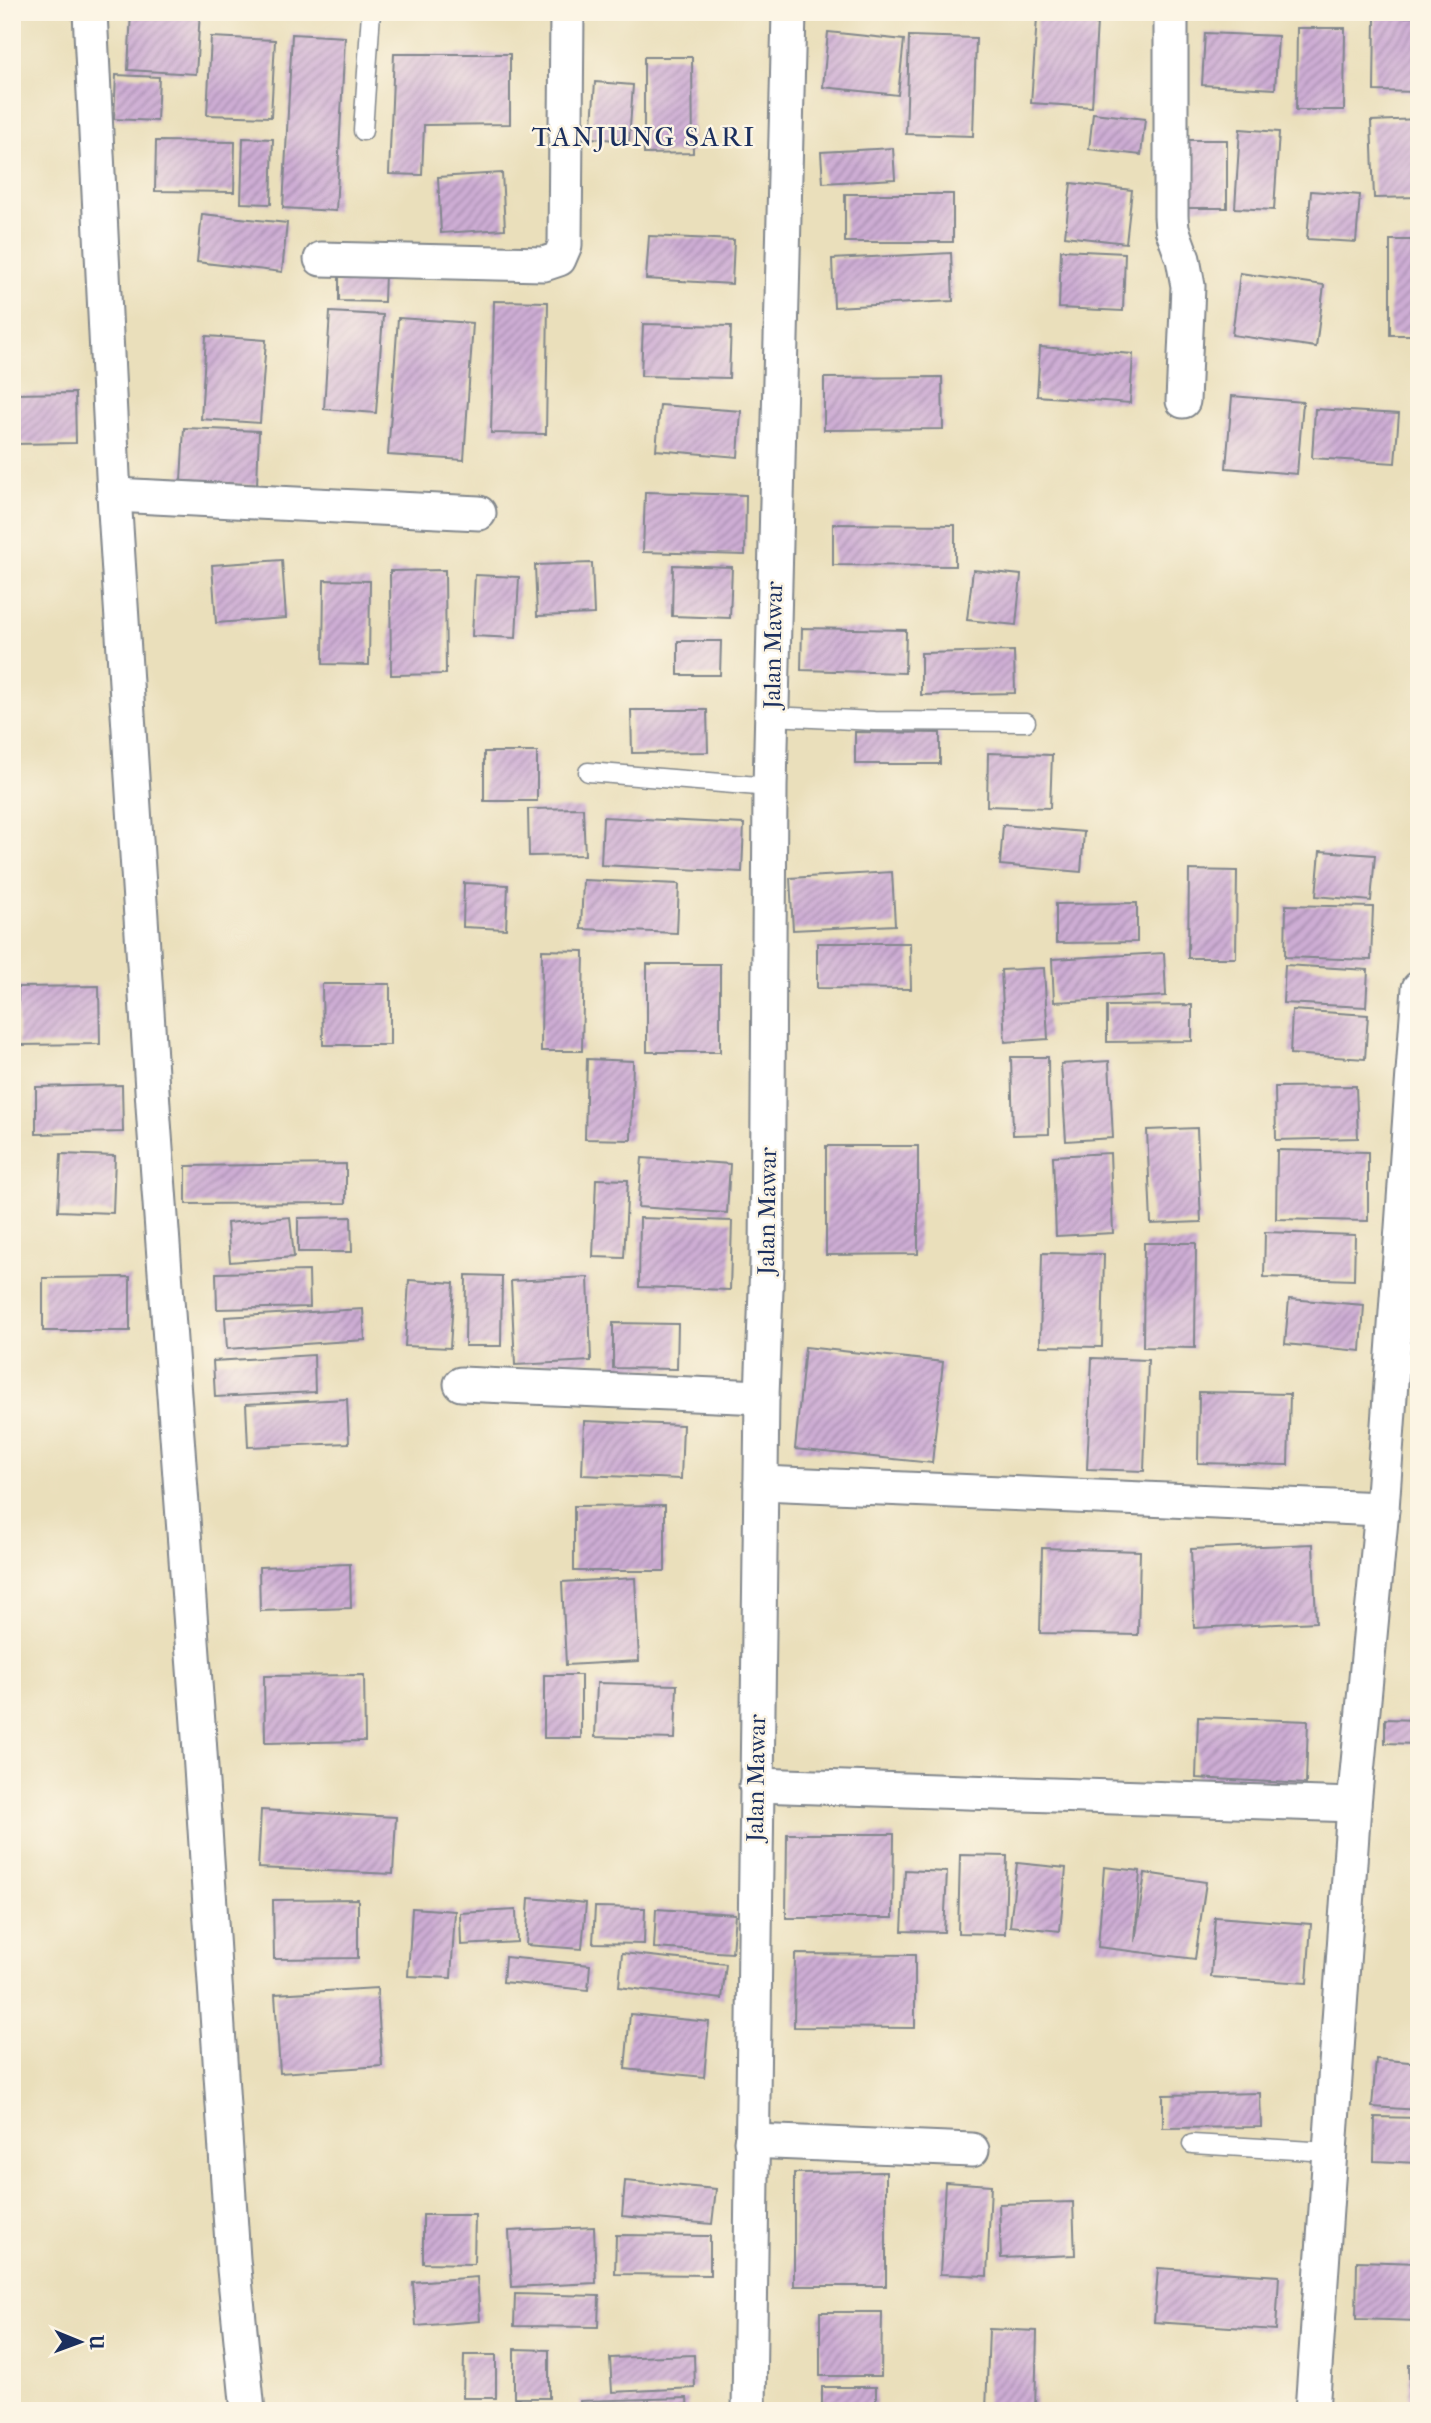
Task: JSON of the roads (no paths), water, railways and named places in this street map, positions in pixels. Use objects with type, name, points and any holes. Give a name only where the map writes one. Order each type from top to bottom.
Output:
[{"type":"street","points":[[90,12],[114,495],[154,1121],[198,1723],[233,2259],[248,2411]]},
{"type":"street","points":[[321,259],[544,264],[559,259],[565,245],[567,12]]},
{"type":"street","name":"Jalan Mawar","points":[[749,2411],[762,1397],[767,1262],[770,787],[789,12]]},
{"type":"street","points":[[1171,12],[1171,216],[1188,286],[1183,401]]},
{"type":"street","points":[[114,495],[479,513]]},
{"type":"street","points":[[1312,2411],[1354,1805],[1381,1509],[1419,988]]},
{"type":"street","points":[[461,1384],[762,1397]]},
{"type":"street","points":[[761,1483],[1381,1509]]},
{"type":"street","points":[[756,1785],[1354,1805]]},
{"type":"street","points":[[751,2141],[972,2150]]},
{"type":"lane","points":[[363,131],[371,12]]},
{"type":"lane","points":[[772,716],[874,721],[1026,722]]},
{"type":"lane","points":[[588,772],[770,787]]},
{"type":"lane","points":[[1192,2144],[1329,2152]]},
{"type":"district","name":"TANJUNG SARI","points":[[644,136]]}]
